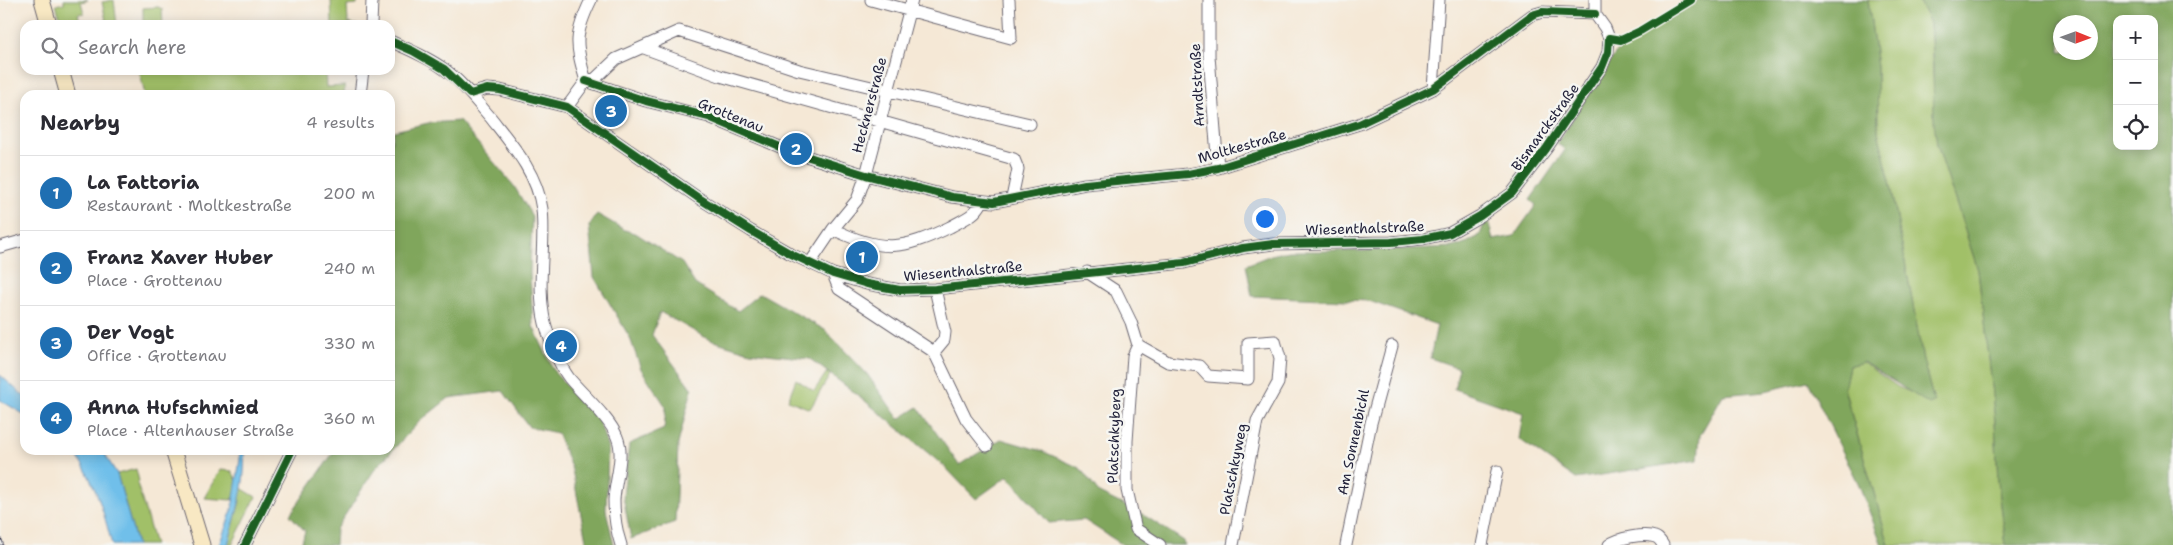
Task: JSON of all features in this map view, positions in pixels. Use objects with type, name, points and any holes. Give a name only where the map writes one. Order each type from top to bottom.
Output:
[{"type":"main road","points":[[42,0],[47,20]]},
{"type":"main road","points":[[62,75],[67,90]]},
{"type":"main road","points":[[175,455],[202,545]]},
{"type":"street","points":[[370,20],[372,0]]},
{"type":"street","points":[[586,81],[578,51],[577,37],[581,20],[591,0]]},
{"type":"street","points":[[871,0],[909,12],[1011,38],[1009,0]]},
{"type":"street","name":"Hecknerstraße","points":[[810,263],[833,229],[857,200],[866,175],[912,0]]},
{"type":"street","name":"Arndtstraße","points":[[1209,0],[1209,56],[1218,168]]},
{"type":"street","points":[[1434,88],[1439,0]]},
{"type":"street","name":"Bismarckstraße","points":[[1480,216],[1512,193],[1546,149],[1602,67],[1608,52],[1608,38],[1605,28],[1595,14],[1595,0]]},
{"type":"street","name":"Moltkestraße","points":[[866,175],[952,197],[994,202],[1093,182],[1188,174],[1218,168],[1359,124],[1434,88],[1532,15],[1542,12],[1595,14]]},
{"type":"street","points":[[567,107],[586,81],[596,78],[616,59],[679,31],[799,70],[1030,124]]},
{"type":"street","points":[[395,43],[444,69],[470,94],[518,153],[535,182],[542,207],[544,229],[542,289],[544,316],[553,346],[566,373],[616,434],[620,447],[614,499],[621,545]]},
{"type":"street","points":[[644,48],[720,76],[1014,159],[1018,169],[1012,198]]},
{"type":"street","points":[[361,90],[362,75]]},
{"type":"street","name":"Grottenau","points":[[586,81],[709,117],[787,150],[866,175]]},
{"type":"street","name":"Wiesenthalstraße","points":[[470,94],[488,89],[500,90],[567,107],[705,202],[751,231],[833,274],[867,284],[900,290],[935,289],[1184,263],[1243,248],[1273,244],[1414,241],[1450,233],[1480,216]]},
{"type":"street","points":[[833,229],[857,241],[887,246],[909,244],[975,214],[982,202]]},
{"type":"street","points":[[0,247],[20,241]]},
{"type":"street","points":[[1087,272],[1116,292],[1131,322],[1138,345]]},
{"type":"street","points":[[833,274],[839,289],[934,352],[966,419],[987,446]]},
{"type":"street","points":[[934,352],[944,340],[945,332],[935,289]]},
{"type":"street","name":"Platschkyweg","points":[[1138,345],[1168,362],[1199,366],[1208,376],[1248,379],[1248,343],[1275,341],[1280,358],[1278,383],[1257,421],[1233,545]]},
{"type":"street","name":"Platschkyberg","points":[[1138,345],[1132,356],[1128,490],[1136,529],[1160,545]]},
{"type":"street","name":"Am Sonnenbichl","points":[[1346,545],[1373,414],[1392,346]]},
{"type":"street","points":[[245,545],[290,455]]},
{"type":"street","points":[[1482,545],[1497,471]]},
{"type":"street","points":[[1608,545],[1613,541],[1629,537],[1653,536],[1663,545]]},
{"type":"green space","points":[[64,0],[88,0],[81,2],[84,13],[78,14],[80,20],[60,20],[56,5],[64,3]]},
{"type":"green space","points":[[114,0],[116,20],[106,20],[102,2]]},
{"type":"green space","points":[[331,0],[357,0],[357,5],[347,6],[348,20],[332,20]]},
{"type":"green space","points":[[1699,0],[1868,0],[1877,67],[1878,132],[1891,185],[1923,360],[1934,402],[1929,404],[1863,362],[1849,366],[1844,389],[1889,545],[1882,545],[1859,485],[1808,381],[1765,391],[1723,395],[1700,435],[1698,460],[1576,479],[1519,439],[1523,413],[1454,389],[1459,368],[1430,358],[1437,325],[1369,301],[1252,296],[1246,265],[1271,255],[1289,251],[1363,251],[1453,247],[1468,242],[1480,235],[1484,224],[1489,223],[1493,240],[1514,236],[1536,205],[1530,200],[1565,150],[1557,143],[1617,51]]},
{"type":"green space","points":[[1868,0],[1918,0],[1930,23],[1937,145],[1978,270],[1995,421],[1998,481],[2006,545],[1889,545],[1844,388],[1849,366],[1862,362],[1898,387],[1934,402],[1923,360],[1891,185],[1878,132],[1877,67]]},
{"type":"green space","points":[[1918,0],[2173,0],[2173,545],[2006,545],[1998,481],[1995,421],[1978,270],[1937,145],[1934,122],[1930,23]]},
{"type":"green space","points":[[158,7],[162,9],[163,20],[143,20],[143,8]]},
{"type":"green space","points":[[140,75],[325,75],[326,87],[345,86],[345,90],[144,90]]},
{"type":"green space","points":[[459,121],[514,186],[532,216],[530,273],[533,326],[555,373],[599,420],[608,449],[606,510],[614,545],[587,545],[572,470],[557,433],[529,427],[503,391],[449,398],[420,421],[395,448],[395,131],[428,123]]},
{"type":"green space","points":[[597,214],[625,230],[637,234],[682,263],[695,284],[738,311],[760,293],[825,330],[867,374],[899,419],[918,407],[959,465],[1001,439],[1042,451],[1080,468],[1099,493],[1142,514],[1184,541],[1185,545],[1123,545],[1084,520],[1049,523],[1008,476],[976,499],[945,467],[859,396],[810,359],[750,352],[710,340],[660,312],[652,335],[692,389],[678,444],[675,522],[631,539],[623,496],[629,444],[664,429],[666,407],[641,369],[630,338],[594,277],[589,226]]},
{"type":"green space","points":[[827,372],[830,375],[810,409],[788,400],[796,379],[814,391]]},
{"type":"green space","points":[[332,455],[388,455],[375,469],[336,529],[335,545],[301,545],[305,531],[290,515]]},
{"type":"green space","points":[[136,469],[139,481],[137,483],[155,545],[137,545],[117,474]]},
{"type":"green space","points":[[220,470],[232,471],[241,488],[256,497],[232,545],[228,545],[240,501],[234,497],[231,500],[204,498]]},
{"type":"water","points":[[0,375],[20,393],[20,412],[0,400]]},
{"type":"water","points":[[76,455],[105,455],[117,474],[137,545],[112,545],[93,484]]},
{"type":"water","points":[[240,455],[244,455],[244,474],[240,498],[228,545],[219,545],[232,510]]},
{"type":"railway","points":[[0,541],[1,545]]},
{"type":"cycle path","points":[[395,43],[444,69],[470,94],[487,89],[500,90],[567,107],[697,197],[751,231],[791,254],[833,274],[867,284],[900,290],[935,289],[1184,263],[1243,248],[1273,244],[1391,242],[1423,239],[1450,233],[1480,216],[1512,193],[1546,149],[1602,67],[1608,52],[1609,38],[1621,40],[1640,31],[1691,0]]},
{"type":"cycle path","points":[[586,81],[646,101],[709,117],[787,150],[866,175],[952,197],[994,202],[1085,184],[1188,174],[1218,168],[1359,124],[1433,89],[1532,15],[1542,12],[1595,14]]},
{"type":"cycle path","points":[[245,545],[290,455]]},
{"type":"place","name":"Der Vogt","points":[[611,111]]},
{"type":"place","name":"Franz Xaver Huber","points":[[796,149]]},
{"type":"place","name":"La Fattoria","points":[[862,257]]},
{"type":"place","name":"Anna Hufschmied","points":[[561,346]]}]
